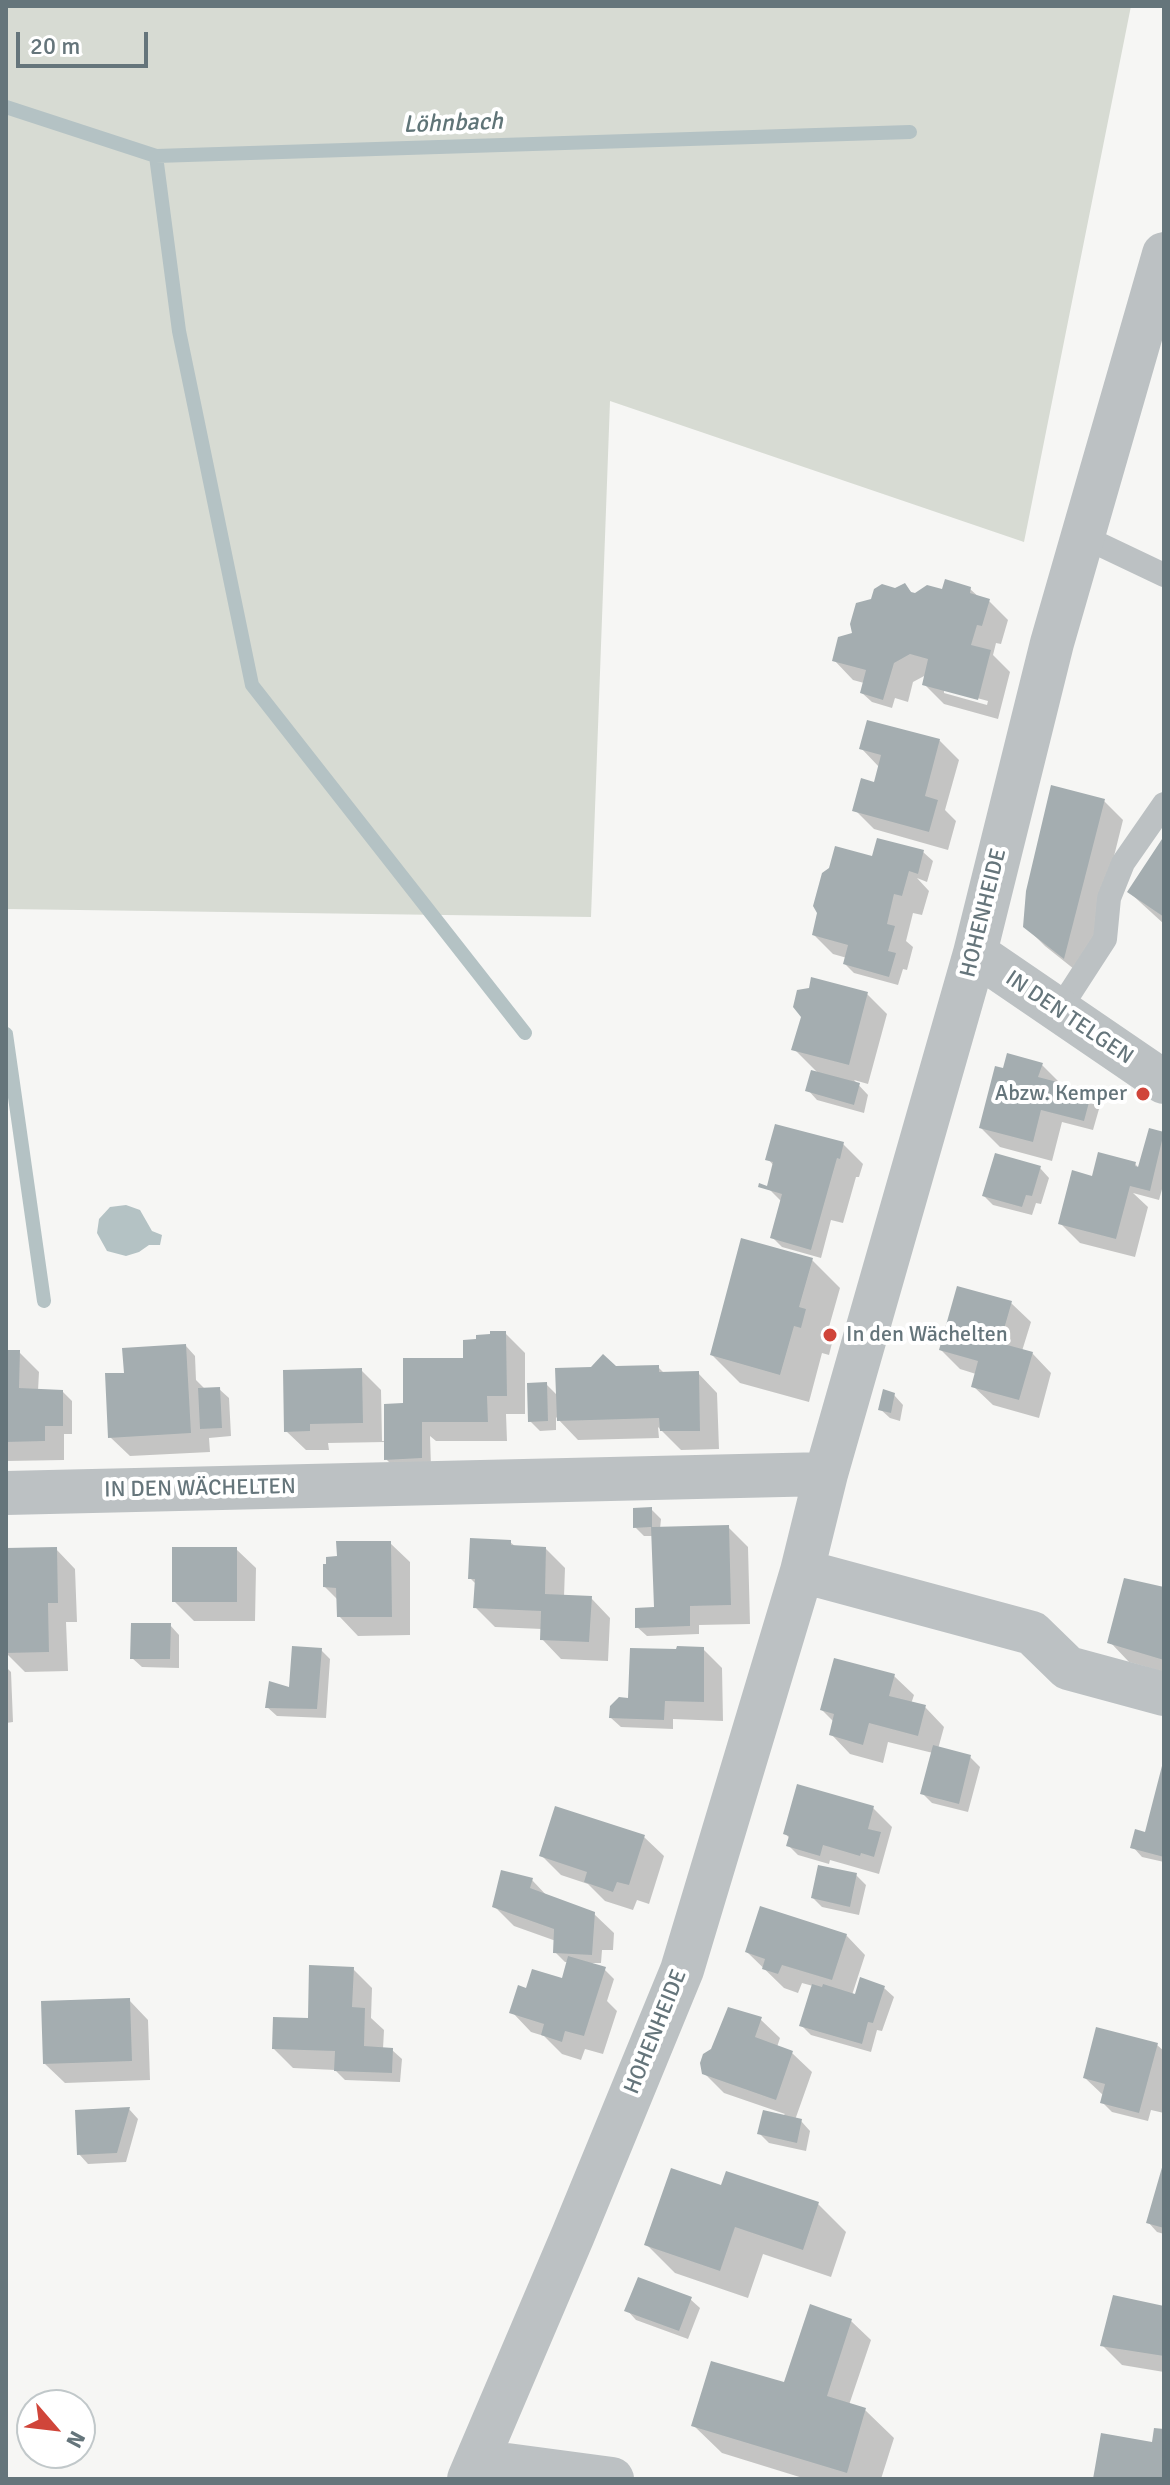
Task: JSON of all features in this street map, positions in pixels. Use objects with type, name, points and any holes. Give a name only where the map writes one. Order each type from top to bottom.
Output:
[{"type":"street","name":"HOHENHEIDE","points":[[473,2470],[682,1970],[802,1571],[826,1474],[975,953],[1052,643],[1163,261]]},
{"type":"street","name":"IN DEN TELGEN","points":[[975,953],[1164,1082]]},
{"type":"street","name":"IN DEN WÄCHELTEN","points":[[6,1493],[826,1474]]},
{"type":"street","points":[[802,1571],[1032,1633],[1068,1668],[1164,1694]]},
{"type":"street","points":[[473,2470],[612,2479]]},
{"type":"lane","points":[[1082,536],[1164,575]]},
{"type":"lane","points":[[1059,1010],[1105,939],[1109,898],[1123,863],[1164,804]]},
{"type":"shaded area","points":[[6,6],[1131,6],[1024,542],[610,401],[591,917],[6,909]]},
{"type":"shaded area","points":[[126,1205],[140,1210],[152,1231],[162,1235],[160,1245],[149,1245],[126,1256],[107,1251],[97,1233],[99,1219],[110,1207]]},
{"type":"building","points":[[945,579],[971,587],[970,593],[990,599],[982,626],[977,625],[971,645],[991,650],[978,700],[922,685],[928,659],[910,654],[894,663],[883,700],[860,693],[866,670],[832,661],[838,637],[852,633],[850,624],[856,603],[871,599],[874,589],[882,584],[895,588],[905,583],[915,593],[927,585],[942,589]]},
{"type":"building","points":[[867,720],[940,739],[925,796],[938,800],[929,832],[852,811],[861,778],[874,782],[881,755],[859,749]]},
{"type":"building","points":[[1051,785],[1105,799],[1064,959],[1023,927],[1026,891]]},
{"type":"building","points":[[1164,836],[1164,917],[1127,892]]},
{"type":"building","points":[[877,838],[924,850],[918,874],[909,871],[902,896],[894,894],[887,924],[895,926],[888,951],[896,953],[889,977],[843,964],[848,945],[812,935],[817,913],[813,906],[822,873],[829,868],[835,846],[872,856]]},
{"type":"building","points":[[811,977],[868,992],[849,1065],[791,1050],[801,1017],[793,1007],[797,990],[809,988]]},
{"type":"building","points":[[1007,1053],[1043,1063],[1038,1077],[1092,1091],[1084,1121],[1041,1110],[1033,1142],[979,1128],[995,1066],[1003,1068]]},
{"type":"building","points":[[811,1070],[860,1083],[854,1105],[805,1091]]},
{"type":"building","points":[[775,1124],[844,1142],[811,1250],[770,1238],[782,1194],[758,1187],[759,1183],[767,1186],[773,1162],[765,1160]]},
{"type":"building","points":[[1149,1128],[1164,1132],[1150,1191],[1130,1186],[1116,1239],[1058,1224],[1072,1170],[1092,1176],[1098,1152],[1136,1162],[1135,1166],[1138,1167]]},
{"type":"building","points":[[995,1153],[1041,1166],[1032,1196],[1026,1195],[1022,1207],[982,1196]]},
{"type":"building","points":[[741,1238],[813,1258],[799,1307],[806,1309],[801,1328],[794,1326],[780,1375],[710,1355]]},
{"type":"building","points":[[957,1286],[1012,1301],[1000,1343],[1033,1352],[1019,1400],[971,1387],[978,1361],[939,1350]]},
{"type":"building","points":[[490,1331],[506,1331],[507,1396],[487,1396],[488,1422],[422,1422],[422,1458],[384,1460],[384,1404],[403,1403],[403,1358],[463,1358],[463,1340],[476,1339],[476,1335],[490,1334]]},
{"type":"building","points":[[186,1344],[191,1433],[108,1438],[105,1373],[124,1373],[122,1348]]},
{"type":"building","points":[[6,1350],[20,1350],[19,1388],[63,1390],[63,1426],[45,1426],[45,1441],[6,1442]]},
{"type":"building","points":[[603,1354],[616,1366],[659,1365],[659,1372],[699,1371],[700,1431],[660,1431],[659,1418],[557,1421],[555,1368],[591,1367]]},
{"type":"building","points":[[362,1368],[363,1423],[310,1424],[310,1431],[284,1432],[283,1370]]},
{"type":"building","points":[[547,1382],[548,1421],[528,1422],[527,1383]]},
{"type":"building","points":[[220,1387],[222,1428],[200,1429],[198,1388]]},
{"type":"building","points":[[883,1389],[895,1393],[891,1413],[878,1410]]},
{"type":"building","points":[[652,1507],[652,1527],[729,1525],[731,1605],[690,1606],[690,1626],[635,1628],[635,1608],[654,1607],[651,1527],[633,1528],[633,1508]]},
{"type":"building","points":[[470,1538],[511,1540],[511,1545],[546,1547],[545,1594],[592,1596],[589,1642],[540,1640],[541,1611],[473,1608],[475,1579],[468,1579]]},
{"type":"building","points":[[336,1541],[391,1541],[392,1617],[337,1617],[336,1588],[323,1587],[323,1564],[326,1564],[326,1557],[337,1556]]},
{"type":"building","points":[[57,1547],[58,1603],[48,1603],[49,1652],[6,1653],[6,1548]]},
{"type":"building","points":[[172,1547],[237,1547],[237,1602],[172,1602]]},
{"type":"building","points":[[1124,1578],[1164,1587],[1164,1660],[1107,1643]]},
{"type":"building","points":[[131,1623],[171,1623],[170,1659],[130,1659]]},
{"type":"building","points":[[292,1646],[322,1648],[317,1709],[265,1708],[269,1681],[289,1687]]},
{"type":"building","points":[[677,1646],[704,1647],[704,1702],[665,1701],[664,1720],[609,1718],[610,1706],[619,1697],[628,1698],[630,1648],[676,1649]]},
{"type":"building","points":[[834,1658],[895,1674],[889,1696],[926,1705],[918,1736],[869,1723],[863,1745],[829,1735],[834,1714],[820,1710]]},
{"type":"building","points":[[933,1745],[971,1755],[959,1804],[920,1794]]},
{"type":"building","points":[[1163,1762],[1164,1857],[1130,1848],[1135,1829],[1145,1832]]},
{"type":"building","points":[[797,1784],[874,1806],[868,1829],[881,1832],[874,1857],[823,1845],[820,1856],[786,1846],[789,1836],[783,1834]]},
{"type":"building","points":[[555,1806],[645,1835],[629,1885],[617,1882],[613,1892],[584,1882],[587,1872],[539,1856]]},
{"type":"building","points":[[818,1865],[857,1873],[850,1907],[811,1898]]},
{"type":"building","points":[[501,1870],[533,1878],[530,1888],[595,1912],[592,1955],[553,1953],[554,1929],[492,1907]]},
{"type":"building","points":[[760,1906],[847,1934],[832,1980],[782,1965],[778,1974],[762,1969],[765,1959],[745,1952]]},
{"type":"building","points":[[568,1956],[606,1967],[584,2036],[565,2031],[562,2042],[541,2035],[544,2024],[509,2013],[518,1985],[526,1988],[532,1969],[562,1978]]},
{"type":"building","points":[[309,1965],[354,1967],[352,2007],[365,2008],[364,2046],[393,2048],[392,2073],[334,2071],[335,2051],[272,2049],[273,2017],[308,2018]]},
{"type":"building","points":[[860,1977],[885,1986],[873,2023],[868,2022],[862,2044],[799,2026],[812,1984],[822,1987],[823,1984],[855,1994]]},
{"type":"building","points":[[130,1998],[132,2061],[43,2064],[41,2001]]},
{"type":"building","points":[[728,2007],[762,2017],[755,2037],[793,2051],[776,2100],[702,2074],[700,2063],[703,2054],[711,2049]]},
{"type":"building","points":[[1096,2027],[1158,2043],[1139,2113],[1100,2103],[1105,2084],[1083,2078]]},
{"type":"building","points":[[130,2107],[117,2153],[77,2155],[75,2110]]},
{"type":"building","points":[[763,2110],[802,2119],[797,2143],[757,2134]]},
{"type":"building","points":[[1164,2164],[1164,2228],[1146,2223]]},
{"type":"building","points":[[671,2168],[721,2185],[726,2171],[819,2202],[803,2250],[735,2227],[720,2271],[644,2245]]},
{"type":"building","points":[[638,2277],[692,2297],[679,2331],[624,2311]]},
{"type":"building","points":[[1113,2295],[1164,2306],[1164,2356],[1100,2346]]},
{"type":"building","points":[[810,2304],[852,2319],[827,2396],[866,2408],[847,2473],[691,2426],[711,2361],[784,2382]]},
{"type":"building","points":[[1154,2428],[1164,2429],[1164,2479],[1093,2479],[1101,2433],[1152,2442]]},
{"type":"waterway","name":"Löhnbach","points":[[6,107],[156,156],[910,132]]},
{"type":"waterway","points":[[156,156],[179,331],[252,685],[525,1033]]},
{"type":"waterway","points":[[6,1034],[44,1301]]},
{"type":"place","name":"Abzw. Kemper","points":[[1143,1094]]},
{"type":"place","name":"In den Wächelten","points":[[830,1335]]}]
